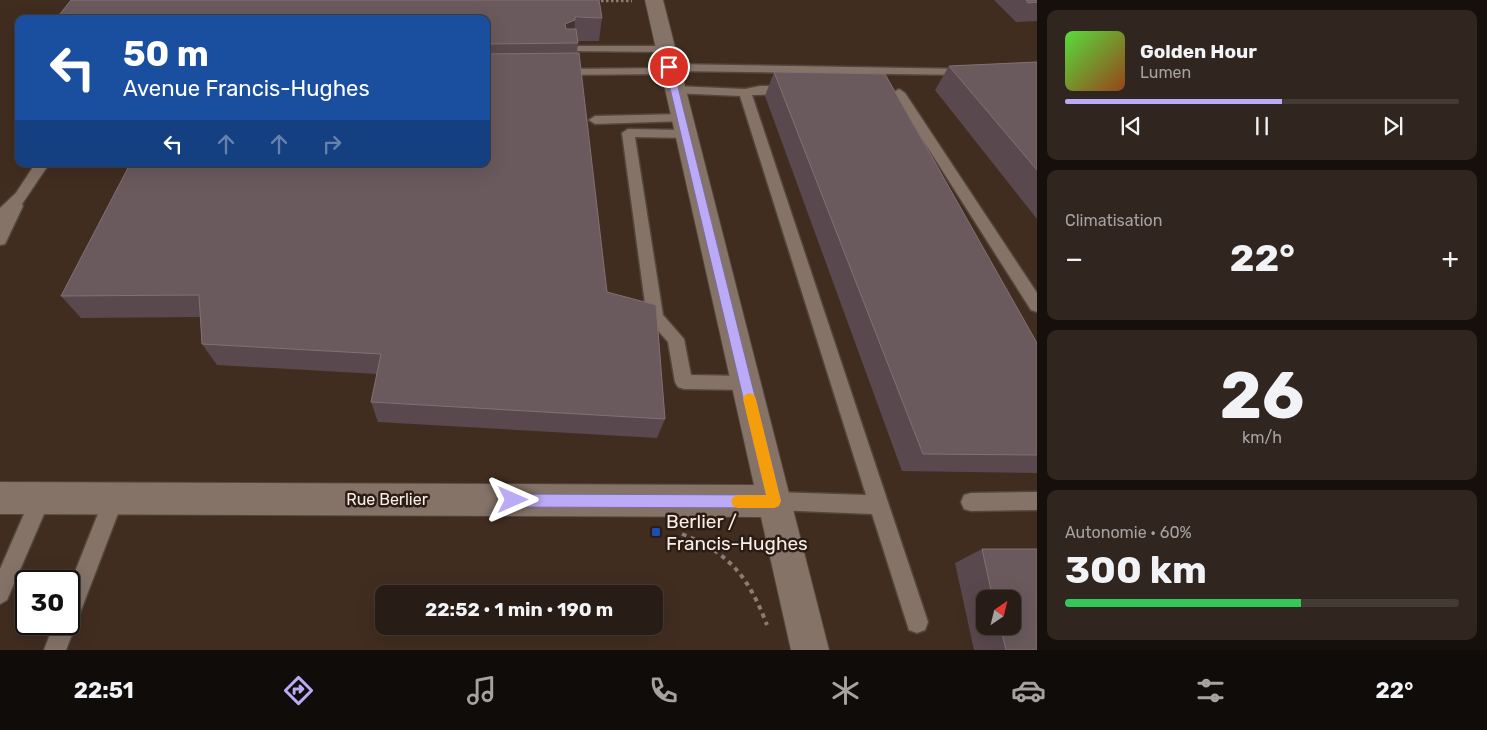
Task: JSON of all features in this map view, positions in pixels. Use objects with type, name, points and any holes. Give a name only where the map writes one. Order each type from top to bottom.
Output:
[{"type":"street","points":[[654,0],[810,650]]},
{"type":"street","name":"Rue Berlier","points":[[0,498],[774,501]]},
{"type":"lane","points":[[570,49],[670,69],[745,93],[760,90],[800,91]]},
{"type":"lane","points":[[544,73],[670,69],[886,70],[975,73]]},
{"type":"lane","points":[[886,70],[894,93],[1037,306]]},
{"type":"lane","points":[[745,93],[917,622]]},
{"type":"lane","points":[[594,120],[652,126],[684,126]]},
{"type":"lane","points":[[652,126],[628,133],[655,318],[676,339],[684,382],[746,383]]},
{"type":"lane","points":[[0,217],[20,196],[40,167]]},
{"type":"lane","points":[[0,240],[20,196]]},
{"type":"lane","points":[[0,592],[41,498]]},
{"type":"lane","points":[[80,586],[114,498]]},
{"type":"lane","points":[[774,501],[879,504]]},
{"type":"lane","points":[[971,502],[1037,501]]},
{"type":"lane","points":[[55,650],[61,635]]},
{"type":"path","points":[[593,1],[636,0]]},
{"type":"path","points":[[674,533],[706,542],[726,557],[745,576],[758,601],[770,632]]},
{"type":"shaded area","points":[[0,0],[1037,0],[1037,650],[0,650]]},
{"type":"building","points":[[71,0],[599,0],[602,18],[575,17],[575,20],[565,24],[566,29],[576,29],[578,43],[490,44],[490,15],[59,15]]},
{"type":"building","points":[[1026,0],[1037,0],[1037,2],[1028,3]]},
{"type":"building","points":[[579,53],[607,292],[656,305],[665,419],[371,402],[381,354],[202,344],[199,295],[61,296],[128,167],[490,167],[490,54]]},
{"type":"building","points":[[1037,62],[1037,170],[949,66]]},
{"type":"building","points":[[774,72],[885,74],[1037,343],[1037,455],[923,454]]},
{"type":"building","points":[[982,549],[1037,549],[1037,650],[1006,650],[1002,635],[1021,635],[1021,590],[991,590]]},
{"type":"slow traffic","points":[[738,501],[774,501],[750,399]]},
{"type":"place","name":"Berlier / Francis-Hughes","points":[[656,532]]},
{"type":"route","points":[[513,500],[774,501],[669,67]]}]
